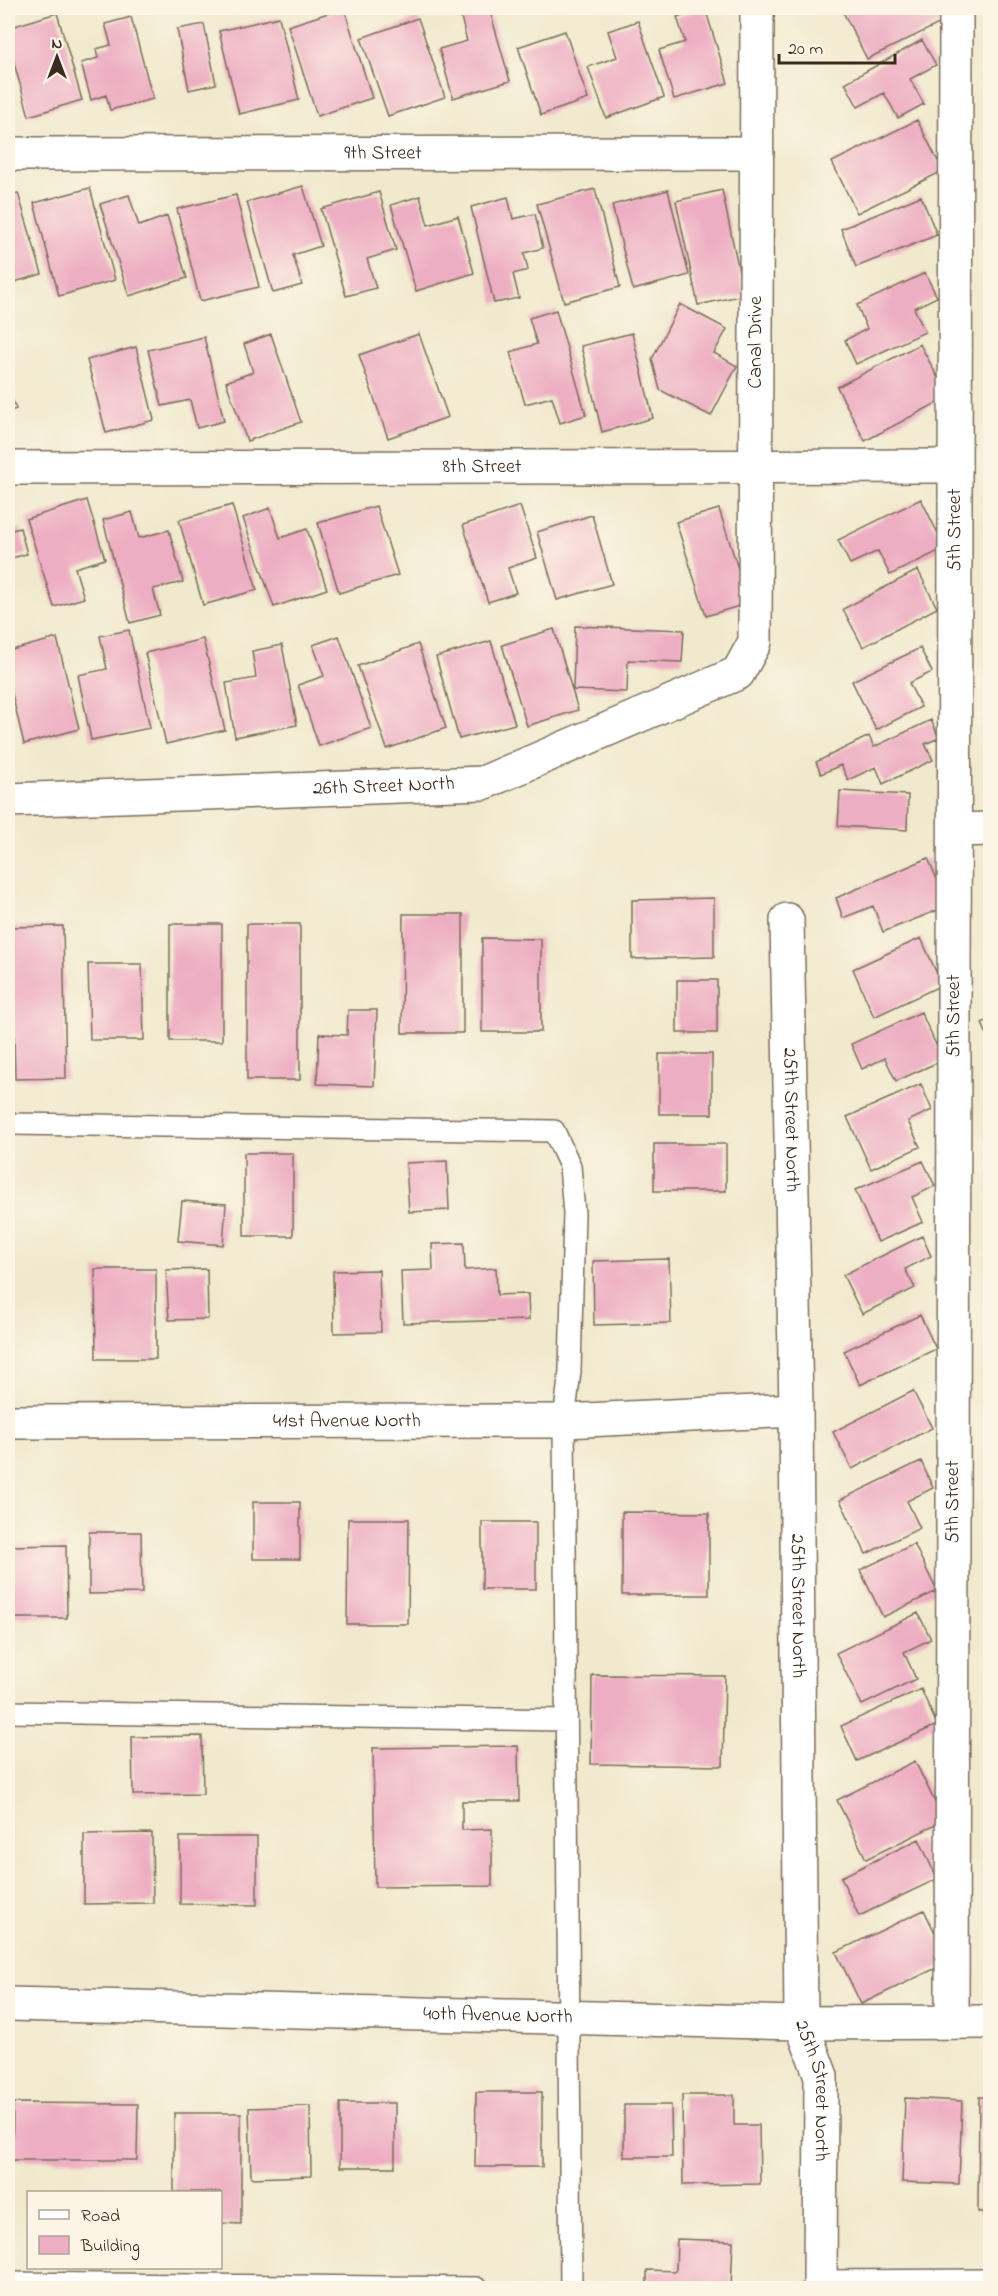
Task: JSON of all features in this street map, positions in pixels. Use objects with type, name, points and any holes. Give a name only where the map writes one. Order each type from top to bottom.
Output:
[{"type":"street","name":"Canal Drive","points":[[738,673],[755,642],[757,8]]},
{"type":"street","name":"5th Street","points":[[952,2022],[956,8]]},
{"type":"street","name":"9th Street","points":[[8,154],[757,153]]},
{"type":"street","name":"8th Street","points":[[8,468],[955,466]]},
{"type":"street","name":"26th Street North","points":[[8,800],[483,783],[738,673]]},
{"type":"street","points":[[956,830],[990,829]]},
{"type":"street","name":"25th Street North","points":[[787,920],[796,1410],[801,2023],[821,2076],[820,2285]]},
{"type":"street","name":"41st Avenue North","points":[[8,1422],[564,1421],[796,1410]]},
{"type":"street","name":"40th Avenue North","points":[[8,2004],[801,2023],[990,2022]]},
{"type":"lane","points":[[8,1124],[554,1131],[570,1166],[574,1213],[570,1371],[564,1421],[572,2289]]},
{"type":"lane","points":[[8,1712],[566,1720]]},
{"type":"lane","points":[[820,2285],[990,2280]]},
{"type":"lane","points":[[8,2283],[476,2289]]},
{"type":"building","points":[[344,8],[372,98],[317,116],[288,26]]},
{"type":"building","points":[[489,8],[510,81],[453,98],[439,49],[467,41],[461,17]]},
{"type":"building","points":[[705,8],[728,83],[674,99],[659,50],[685,42],[677,17]]},
{"type":"building","points":[[841,8],[941,8],[947,20],[867,59]]},
{"type":"building","points":[[57,13],[82,100],[29,116],[8,42],[8,28]]},
{"type":"building","points":[[131,17],[153,99],[110,110],[106,95],[91,100],[81,63],[98,58],[96,49],[111,45],[105,24]]},
{"type":"building","points":[[279,17],[299,100],[239,114],[219,31]]},
{"type":"building","points":[[418,18],[445,97],[388,116],[361,38]]},
{"type":"building","points":[[638,21],[664,97],[606,118],[588,67],[617,57],[608,31]]},
{"type":"building","points":[[204,24],[216,84],[189,90],[177,29]]},
{"type":"building","points":[[565,31],[588,99],[541,115],[518,47]]},
{"type":"building","points":[[922,40],[936,65],[910,79],[924,104],[898,118],[884,93],[858,107],[845,83]]},
{"type":"building","points":[[917,120],[943,171],[857,213],[832,162]]},
{"type":"building","points":[[303,186],[321,246],[293,255],[302,285],[273,293],[247,202]]},
{"type":"building","points":[[90,188],[115,280],[59,296],[34,203]]},
{"type":"building","points":[[595,189],[620,287],[564,302],[537,204]]},
{"type":"building","points":[[668,190],[689,275],[633,290],[612,205]]},
{"type":"building","points":[[722,190],[744,295],[698,305],[676,201]]},
{"type":"building","points":[[379,192],[396,250],[367,259],[376,288],[346,296],[321,209]]},
{"type":"building","points":[[18,193],[42,274],[8,284],[8,196]]},
{"type":"building","points":[[129,195],[139,226],[167,216],[187,278],[129,296],[100,204]]},
{"type":"building","points":[[236,195],[259,287],[200,301],[177,209]]},
{"type":"building","points":[[420,196],[428,225],[458,216],[474,273],[416,291],[391,205]]},
{"type":"building","points":[[921,196],[937,235],[856,267],[841,229]]},
{"type":"building","points":[[508,197],[513,219],[535,214],[543,248],[524,253],[528,270],[513,274],[519,298],[494,303],[471,207]]},
{"type":"building","points":[[925,273],[937,297],[914,308],[925,332],[856,364],[845,340],[867,329],[857,305]]},
{"type":"building","points":[[680,304],[727,329],[714,353],[737,366],[711,416],[660,390],[652,359]]},
{"type":"building","points":[[556,310],[586,415],[560,423],[552,397],[525,404],[510,352],[537,344],[529,318]]},
{"type":"building","points":[[632,333],[653,418],[602,432],[581,346]]},
{"type":"building","points":[[271,334],[301,422],[247,441],[226,382],[253,372],[244,344]]},
{"type":"building","points":[[419,334],[448,417],[388,438],[359,355]]},
{"type":"building","points":[[204,337],[224,421],[197,428],[190,400],[162,406],[148,350]]},
{"type":"building","points":[[920,344],[948,397],[865,441],[837,387]]},
{"type":"building","points":[[136,347],[154,420],[106,433],[87,360]]},
{"type":"building","points":[[8,388],[16,409],[8,412]]},
{"type":"building","points":[[921,499],[945,548],[890,575],[878,551],[850,564],[838,540]]},
{"type":"building","points":[[87,500],[105,559],[75,568],[84,598],[54,607],[26,519]]},
{"type":"building","points":[[232,505],[257,590],[203,605],[179,520]]},
{"type":"building","points":[[376,506],[398,575],[339,593],[318,523]]},
{"type":"building","points":[[520,506],[537,558],[508,568],[516,593],[488,602],[463,525]]},
{"type":"building","points":[[270,508],[280,538],[307,529],[327,589],[274,607],[243,518]]},
{"type":"building","points":[[719,509],[749,603],[706,616],[676,522]]},
{"type":"building","points":[[132,512],[139,538],[169,530],[183,582],[153,589],[160,615],[130,623],[103,520]]},
{"type":"building","points":[[592,515],[612,584],[557,600],[537,532]]},
{"type":"building","points":[[20,528],[27,554],[8,559],[8,531]]},
{"type":"building","points":[[918,570],[937,608],[863,647],[843,609]]},
{"type":"building","points":[[575,626],[684,630],[682,662],[628,660],[627,692],[573,690]]},
{"type":"building","points":[[554,629],[578,710],[527,726],[502,645]]},
{"type":"building","points":[[129,630],[150,728],[91,740],[78,675],[107,669],[100,636]]},
{"type":"building","points":[[339,636],[371,728],[319,746],[298,685],[324,676],[313,645]]},
{"type":"building","points":[[57,638],[79,729],[24,744],[8,677],[8,651]]},
{"type":"building","points":[[203,639],[225,730],[166,744],[145,653]]},
{"type":"building","points":[[491,641],[515,724],[459,739],[436,657]]},
{"type":"building","points":[[418,644],[446,728],[387,749],[358,666]]},
{"type":"building","points":[[282,645],[297,725],[235,737],[226,683],[256,678],[252,651]]},
{"type":"building","points":[[920,648],[932,672],[909,683],[921,707],[876,730],[852,681]]},
{"type":"building","points":[[931,720],[939,738],[925,744],[933,760],[883,784],[876,767],[848,780],[841,765],[821,774],[816,762],[869,736],[874,747]]},
{"type":"building","points":[[8,733],[14,758],[8,760]]},
{"type":"building","points":[[840,791],[908,795],[907,830],[838,826]]},
{"type":"building","points":[[928,858],[948,906],[883,932],[873,906],[843,918],[836,898]]},
{"type":"building","points":[[714,898],[714,957],[632,959],[632,900]]},
{"type":"building","points":[[403,914],[463,914],[463,1033],[402,1033]]},
{"type":"building","points":[[170,924],[222,924],[222,1041],[170,1041]]},
{"type":"building","points":[[247,924],[300,924],[300,1080],[247,1080]]},
{"type":"building","points":[[63,926],[66,1078],[15,1079],[12,927]]},
{"type":"building","points":[[482,938],[541,939],[541,1032],[482,1032]]},
{"type":"building","points":[[921,938],[942,985],[874,1017],[853,969]]},
{"type":"building","points":[[88,964],[142,964],[144,1040],[90,1040]]},
{"type":"building","points":[[677,980],[717,980],[717,1033],[677,1033]]},
{"type":"building","points":[[348,1010],[377,1010],[374,1086],[317,1084],[319,1034],[347,1035]]},
{"type":"building","points":[[921,1012],[943,1060],[896,1081],[885,1058],[862,1069],[851,1044]]},
{"type":"building","points":[[990,1019],[990,1042],[982,1023]]},
{"type":"building","points":[[659,1054],[712,1054],[712,1114],[659,1114]]},
{"type":"building","points":[[921,1084],[932,1110],[908,1121],[920,1147],[871,1169],[847,1117]]},
{"type":"building","points":[[654,1144],[726,1144],[726,1191],[654,1191]]},
{"type":"building","points":[[244,1153],[293,1153],[293,1236],[244,1236]]},
{"type":"building","points":[[447,1161],[449,1210],[409,1212],[406,1163]]},
{"type":"building","points":[[923,1161],[935,1186],[912,1197],[923,1222],[878,1242],[855,1190]]},
{"type":"building","points":[[182,1201],[226,1204],[223,1245],[178,1241]]},
{"type":"building","points":[[922,1236],[931,1256],[905,1269],[915,1288],[862,1314],[843,1275]]},
{"type":"building","points":[[464,1243],[465,1270],[496,1268],[497,1295],[528,1294],[529,1320],[403,1323],[401,1271],[433,1270],[432,1244]]},
{"type":"building","points":[[669,1259],[671,1323],[594,1325],[593,1261]]},
{"type":"building","points":[[95,1269],[156,1269],[156,1359],[96,1359]]},
{"type":"building","points":[[207,1269],[208,1319],[169,1320],[166,1270]]},
{"type":"building","points":[[379,1270],[381,1332],[334,1333],[333,1271]]},
{"type":"building","points":[[920,1315],[936,1349],[860,1385],[844,1351]]},
{"type":"building","points":[[913,1391],[932,1428],[852,1469],[833,1432]]},
{"type":"building","points":[[921,1461],[933,1488],[907,1501],[920,1528],[866,1554],[840,1500]]},
{"type":"building","points":[[253,1502],[300,1502],[300,1559],[253,1559]]},
{"type":"building","points":[[622,1512],[709,1513],[709,1595],[622,1595]]},
{"type":"building","points":[[348,1519],[409,1519],[408,1624],[347,1624]]},
{"type":"building","points":[[482,1522],[536,1522],[536,1589],[482,1589]]},
{"type":"building","points":[[89,1532],[141,1532],[142,1593],[89,1594]]},
{"type":"building","points":[[914,1544],[937,1591],[883,1617],[860,1570]]},
{"type":"building","points":[[66,1545],[67,1618],[8,1618],[8,1546]]},
{"type":"building","points":[[918,1613],[931,1639],[904,1652],[916,1679],[862,1705],[836,1653]]},
{"type":"building","points":[[592,1675],[725,1676],[723,1766],[591,1764]]},
{"type":"building","points":[[921,1689],[937,1725],[857,1761],[841,1726]]},
{"type":"building","points":[[202,1736],[203,1794],[133,1795],[132,1737]]},
{"type":"building","points":[[518,1746],[519,1801],[462,1801],[462,1830],[492,1829],[492,1886],[375,1887],[373,1748]]},
{"type":"building","points":[[915,1761],[944,1821],[866,1859],[837,1800]]},
{"type":"building","points":[[8,1826],[10,1826],[10,1890],[8,1890]]},
{"type":"building","points":[[152,1833],[153,1903],[84,1904],[84,1834]]},
{"type":"building","points":[[180,1837],[257,1837],[257,1905],[180,1904]]},
{"type":"building","points":[[919,1839],[937,1879],[859,1916],[841,1877]]},
{"type":"building","points":[[924,1910],[949,1962],[861,2004],[836,1952]]},
{"type":"building","points":[[476,2092],[542,2092],[542,2167],[475,2167]]},
{"type":"building","points":[[682,2095],[734,2095],[734,2125],[759,2125],[760,2184],[683,2185]]},
{"type":"building","points":[[979,2097],[990,2097],[990,2212],[978,2212]]},
{"type":"building","points":[[905,2098],[962,2101],[959,2184],[902,2182]]},
{"type":"building","points":[[13,2103],[138,2104],[137,2160],[12,2160]]},
{"type":"building","points":[[340,2103],[395,2103],[395,2167],[340,2167]]},
{"type":"building","points":[[624,2105],[671,2105],[672,2157],[624,2157]]},
{"type":"building","points":[[310,2106],[311,2176],[251,2178],[249,2108]]},
{"type":"building","points":[[174,2113],[241,2113],[241,2224],[222,2223],[222,2191],[174,2191]]},
{"type":"building","points":[[677,2239],[733,2241],[731,2288],[647,2288],[647,2270],[676,2271]]}]
